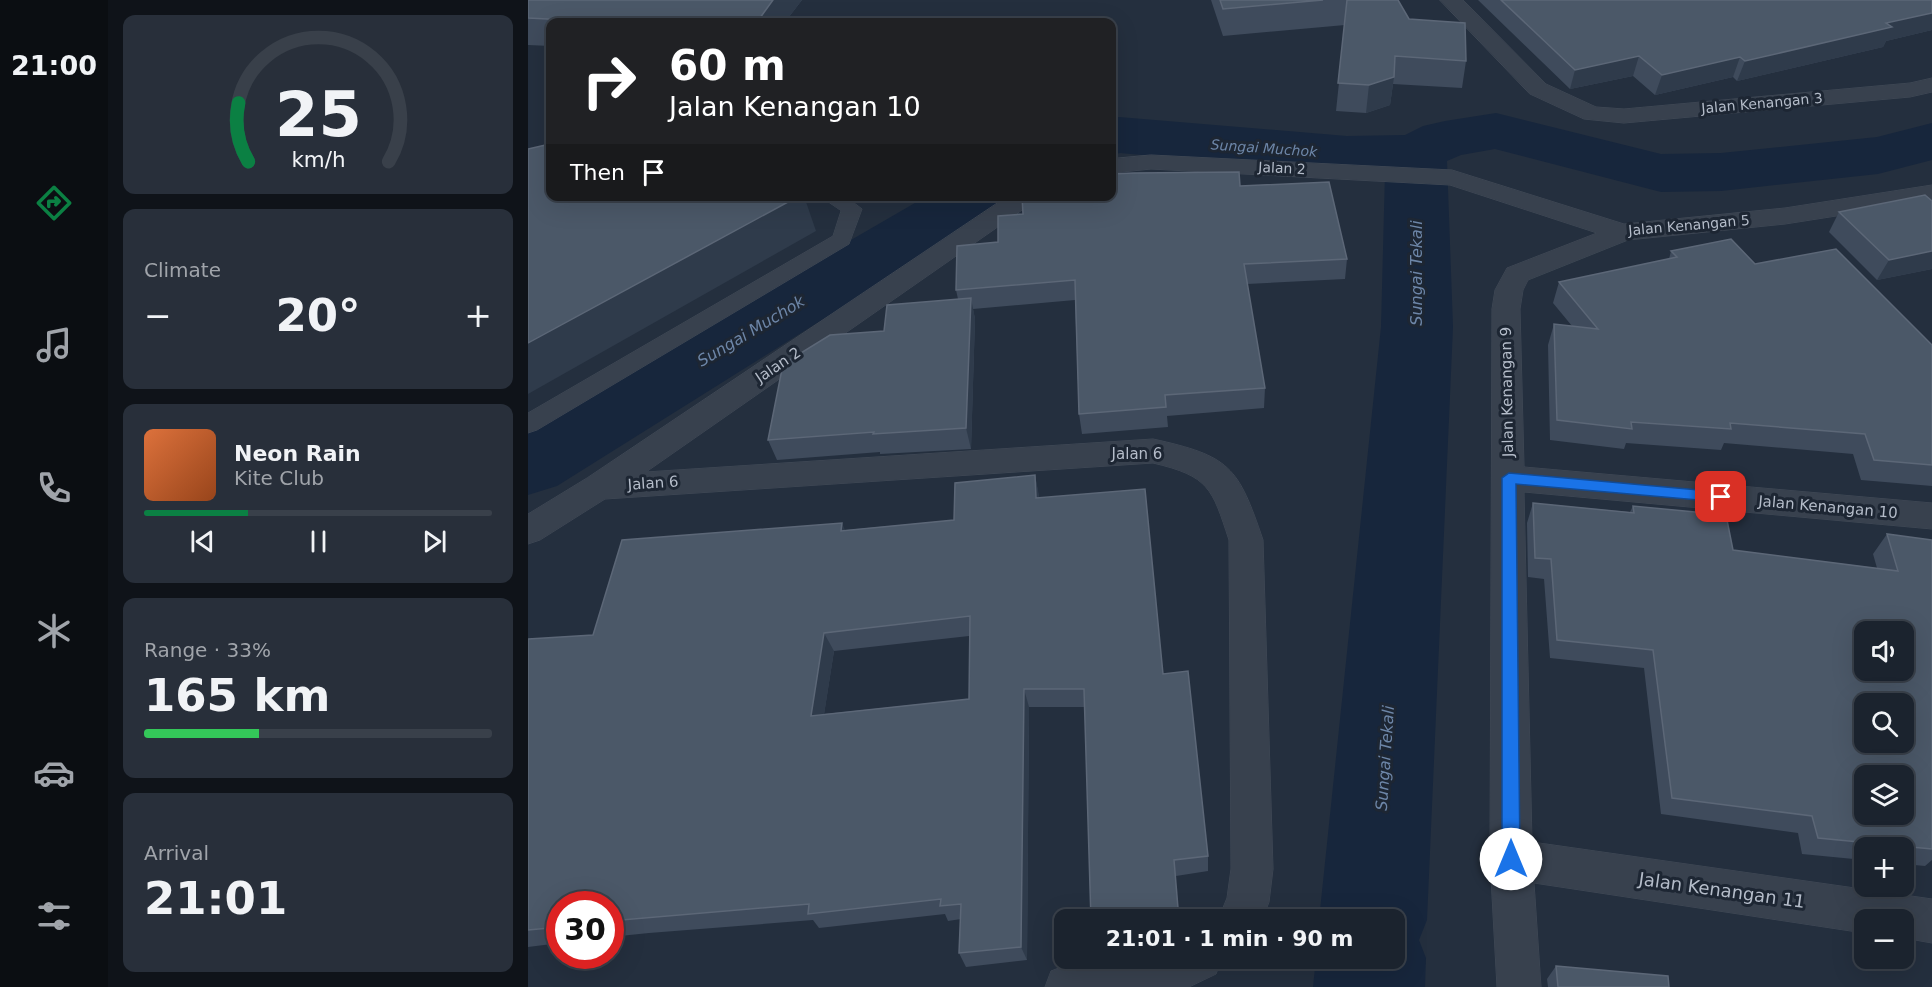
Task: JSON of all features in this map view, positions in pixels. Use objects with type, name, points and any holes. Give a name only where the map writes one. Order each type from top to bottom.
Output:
[{"type":"street","name":"Jalan Kenangan 3","points":[[1451,0],[1538,90],[1592,114],[1624,116],[1910,90],[1932,85]]},
{"type":"street","name":"Jalan 2","points":[[1116,166],[1151,162],[1452,178]]},
{"type":"street","name":"Jalan Kenangan 5","points":[[1452,178],[1623,232],[1785,216],[1932,193]]},
{"type":"street","name":"Jalan 2","points":[[528,531],[599,487],[1019,201]]},
{"type":"street","name":"Jalan Kenangan 9","points":[[1519,987],[1511,859],[1506,309],[1509,290],[1517,274],[1623,232]]},
{"type":"street","name":"Jalan 6","points":[[599,487],[1153,451],[1187,458],[1214,471],[1230,491],[1246,540],[1252,869],[1248,902],[1244,909]]},
{"type":"street","name":"Jalan Kenangan 10","points":[[1509,478],[1932,516]]},
{"type":"street","name":"Jalan Kenangan 11","points":[[1511,859],[1932,921]]},
{"type":"street","points":[[1067,987],[1172,972],[1178,969]]},
{"type":"lane","points":[[528,424],[842,239],[852,209],[838,201]]},
{"type":"building","points":[[528,0],[773,0],[760,18],[528,18]]},
{"type":"building","points":[[1220,0],[1323,0],[1223,9]]},
{"type":"building","points":[[1347,0],[1398,0],[1409,19],[1465,23],[1466,61],[1395,56],[1394,77],[1369,85],[1338,83]]},
{"type":"building","points":[[1501,0],[1932,0],[1932,13],[1886,23],[1892,27],[1745,61],[1740,57],[1662,75],[1639,56],[1575,70]]},
{"type":"building","points":[[546,145],[546,201],[790,201],[528,343],[528,149]]},
{"type":"building","points":[[1239,172],[1240,186],[1329,182],[1347,259],[1244,264],[1265,388],[1165,395],[1166,407],[1079,414],[1075,280],[956,290],[957,246],[998,242],[998,216],[1023,214],[1022,201],[1116,201],[1116,174]]},
{"type":"building","points":[[1925,195],[1932,201],[1932,251],[1889,260],[1839,212]]},
{"type":"building","points":[[1731,239],[1755,264],[1836,249],[1932,345],[1932,465],[1874,460],[1865,434],[1730,423],[1731,429],[1631,422],[1632,429],[1557,420],[1554,324],[1598,329],[1559,282],[1677,257],[1671,251]]},
{"type":"building","points":[[971,298],[966,428],[768,440],[783,364],[830,335],[884,331],[887,305]]},
{"type":"building","points":[[1035,475],[1036,498],[1145,489],[1163,674],[1188,671],[1208,856],[1174,860],[1178,909],[1091,909],[1084,689],[1024,689],[1021,947],[959,953],[961,904],[940,906],[941,899],[808,914],[809,904],[624,920],[624,891],[546,891],[546,928],[528,930],[528,639],[593,635],[622,540],[842,523],[841,531],[954,520],[955,483]],"holes":[[[970,616],[969,699],[811,716],[824,633]]]},
{"type":"building","points":[[1533,503],[1634,513],[1633,506],[1726,515],[1733,550],[1898,571],[1887,534],[1932,540],[1932,849],[1914,847],[1914,837],[1854,837],[1854,841],[1818,838],[1812,816],[1672,798],[1653,650],[1557,640],[1551,559],[1535,558]]},
{"type":"building","points":[[1556,966],[1668,976],[1669,987],[1558,987]]},
{"type":"waterway","name":"Sungai Tekali","points":[[1416,153],[1445,139],[1496,131],[1661,173],[1721,172],[1878,155],[1932,141]]},
{"type":"waterway","name":"Sungai Muchok","points":[[1116,136],[1347,155],[1416,153]]},
{"type":"waterway","name":"Sungai Tekali","points":[[1374,909],[1417,327],[1416,153]]},
{"type":"waterway","name":"Sungai Muchok","points":[[528,465],[966,201]]},
{"type":"waterway","name":"Sungai Tekali","points":[[1369,987],[1370,969]]},
{"type":"route","points":[[1511,859],[1509,478],[1721,497]]}]
